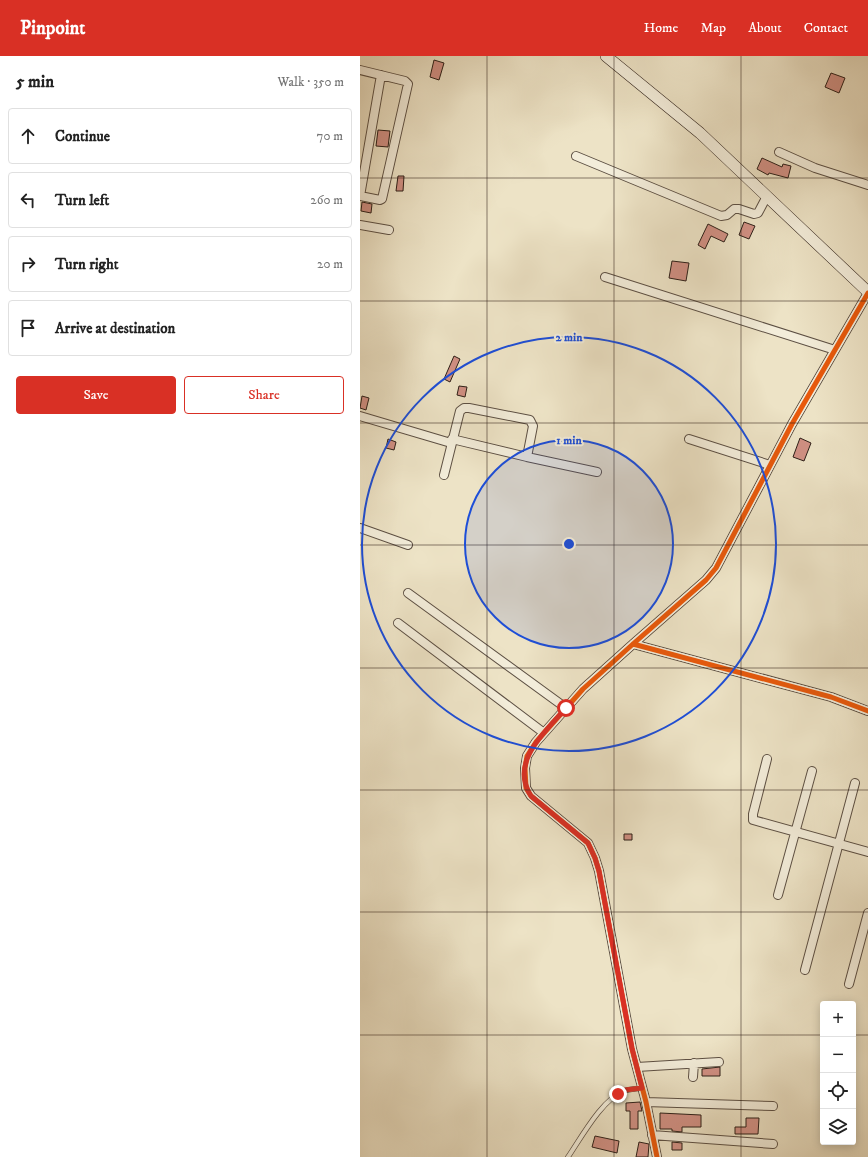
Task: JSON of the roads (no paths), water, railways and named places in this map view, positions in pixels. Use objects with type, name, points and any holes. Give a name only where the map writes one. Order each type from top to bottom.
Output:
[{"type":"main road","points":[[606,56],[700,133],[868,293]]},
{"type":"street","points":[[360,70],[381,75],[405,81],[407,82],[408,87],[382,199],[380,200],[360,196],[381,75]]},
{"type":"street","points":[[779,152],[815,168],[868,185]]},
{"type":"street","points":[[576,156],[721,216],[727,215],[734,209],[739,209],[754,214],[758,213],[767,196]]},
{"type":"street","points":[[360,225],[389,230]]},
{"type":"street","points":[[605,277],[835,350]]},
{"type":"street","points":[[657,1157],[646,1102],[632,1048],[599,871],[595,858],[588,843],[531,796],[526,788],[525,768],[527,756],[536,742],[583,689],[712,574],[792,424],[868,293]]},
{"type":"street","points":[[444,475],[460,411],[464,408],[530,420],[533,426],[527,457]]},
{"type":"street","points":[[360,416],[452,441],[597,472]]},
{"type":"street","points":[[689,439],[770,466]]},
{"type":"street","points":[[360,528],[408,545]]},
{"type":"street","points":[[408,593],[566,708]]},
{"type":"street","points":[[398,623],[544,733]]},
{"type":"street","points":[[633,644],[832,697],[868,711]]},
{"type":"street","points":[[767,759],[753,814],[753,820],[868,852]]},
{"type":"street","points":[[778,896],[812,772]]},
{"type":"street","points":[[805,970],[855,783]]},
{"type":"street","points":[[849,984],[868,914]]},
{"type":"street","points":[[637,1067],[719,1062]]},
{"type":"street","points":[[692,1077],[694,1064]]},
{"type":"street","points":[[646,1102],[773,1106]]},
{"type":"street","points":[[652,1135],[773,1144]]},
{"type":"lane","points":[[568,1157],[604,1104],[625,1090],[642,1088]]}]
